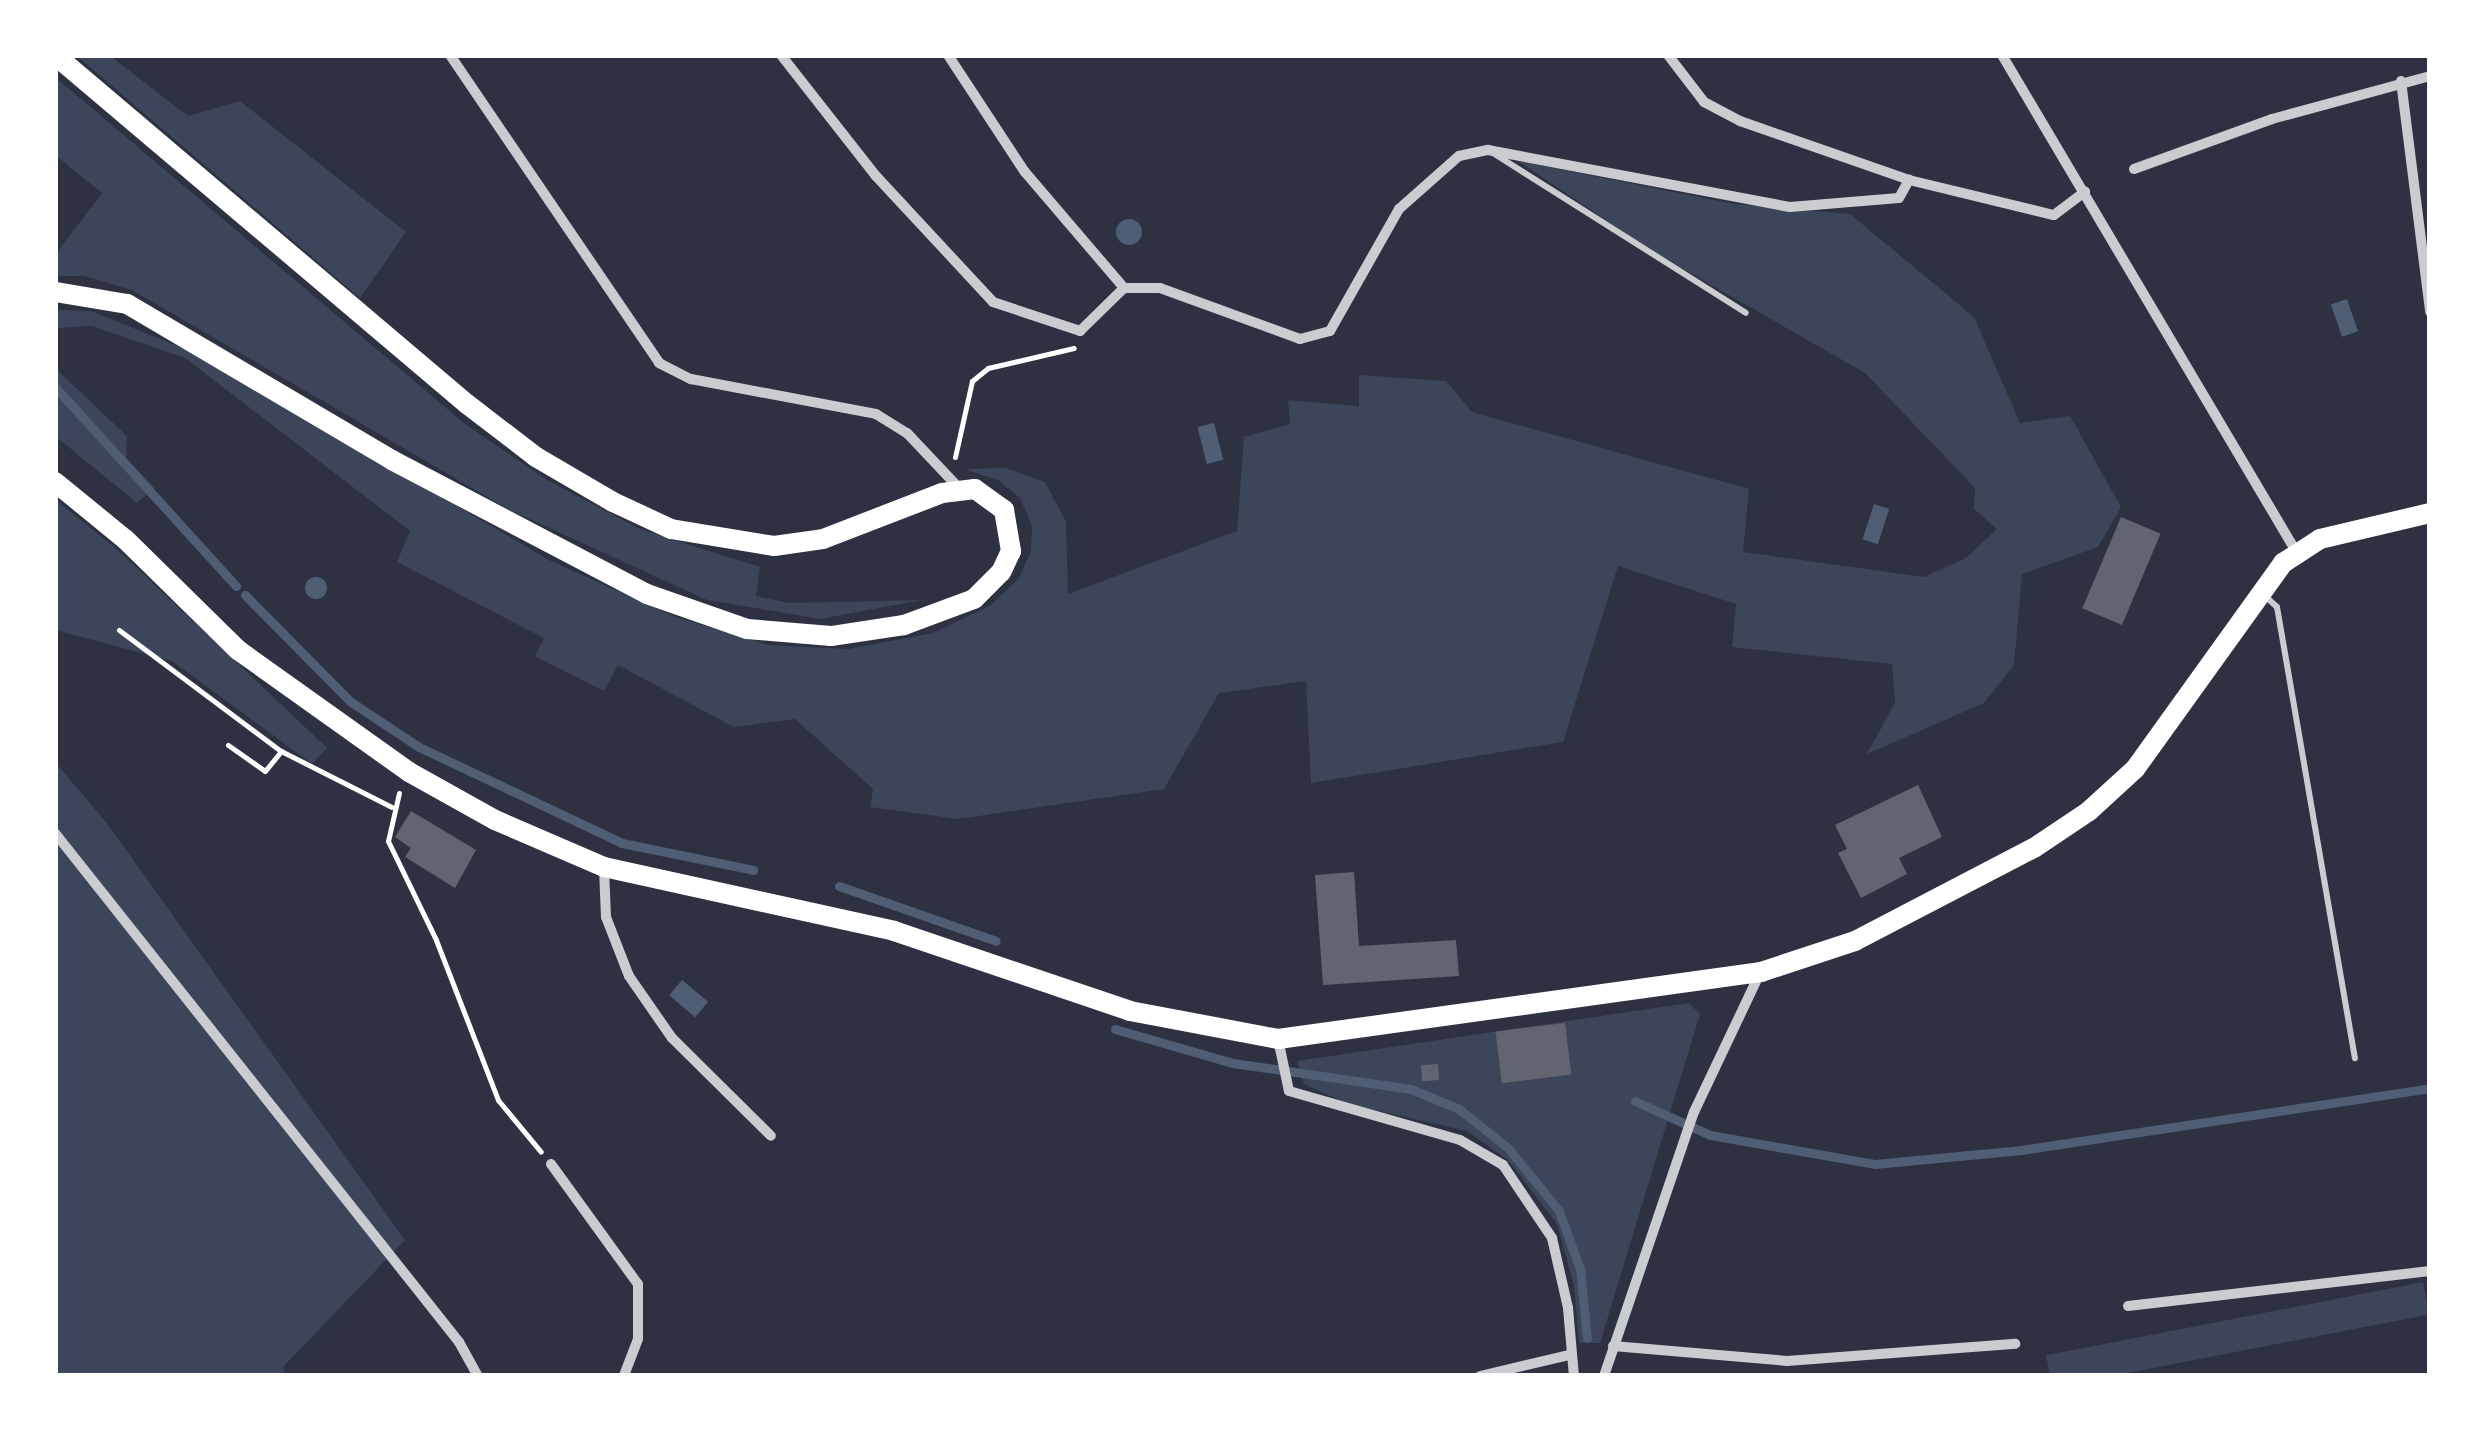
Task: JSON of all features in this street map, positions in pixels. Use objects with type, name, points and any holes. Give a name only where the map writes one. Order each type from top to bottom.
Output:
[{"type":"main road","points":[[55,55],[467,404],[536,457],[612,502],[671,529],[774,546],[823,538],[953,482],[993,496],[1011,525],[1007,562],[974,598],[904,626],[831,636],[748,629],[630,585],[392,460],[127,304],[55,292]]},
{"type":"main road","points":[[55,482],[126,539],[238,650],[409,772],[494,820],[604,866],[894,931],[1130,1011],[1278,1047],[1761,972],[1882,928],[2089,811],[2135,769],[2262,593],[2297,553],[2337,534],[2430,513]]},
{"type":"street","points":[[450,55],[659,363],[691,379],[876,414],[906,433],[953,482]]},
{"type":"street","points":[[781,55],[876,176],[993,302],[1080,331],[1124,288],[1160,288],[1300,339],[1330,331],[1398,209],[1460,156],[1488,150],[1790,207],[1899,198],[1910,180]]},
{"type":"street","points":[[948,55],[1025,172],[1124,288]]},
{"type":"street","points":[[1668,55],[1704,102],[1740,121],[1910,180],[2054,215],[2085,192]]},
{"type":"street","points":[[2002,55],[2297,553]]},
{"type":"street","points":[[2134,169],[2401,81],[2430,76]]},
{"type":"street","points":[[2401,81],[2430,312]]},
{"type":"street","points":[[55,833],[459,1342],[478,1376]]},
{"type":"street","points":[[604,866],[606,917],[629,976],[672,1038],[771,1136]]},
{"type":"street","points":[[1604,1376],[1694,1112],[1761,972]]},
{"type":"street","points":[[1278,1047],[1286,1087],[1460,1140],[1503,1164],[1552,1238],[1568,1308],[1569,1354],[1574,1376]]},
{"type":"street","points":[[551,1164],[638,1284],[640,1324],[624,1376]]},
{"type":"street","points":[[2128,1306],[2430,1271]]},
{"type":"street","points":[[1613,1346],[1787,1362],[2015,1344]]},
{"type":"street","points":[[1480,1376],[1569,1354]]},
{"type":"lane","points":[[1488,150],[1746,312]]},
{"type":"lane","points":[[2262,593],[2277,608],[2355,1058]]},
{"type":"path","points":[[953,482],[972,381],[988,368],[1073,352],[1080,331]]},
{"type":"path","points":[[119,630],[281,751],[392,808]]},
{"type":"path","points":[[228,745],[265,772],[281,751]]},
{"type":"path","points":[[409,772],[392,808],[388,841],[436,940],[498,1100],[551,1164]]},
{"type":"shaded area","points":[[76,55],[109,55],[188,116],[240,101],[406,232],[360,298]]},
{"type":"shaded area","points":[[55,77],[465,424],[547,480],[640,529],[760,567],[756,596],[789,603],[922,600],[820,619],[707,600],[508,509],[132,290],[84,276],[55,276],[55,255],[102,193],[55,155]]},
{"type":"shaded area","points":[[1518,161],[1734,204],[1850,214],[1974,317],[2020,423],[2070,416],[2121,507],[2098,547],[2022,574],[2014,665],[1984,703],[1867,754],[1895,703],[1892,664],[1732,647],[1736,604],[1618,566],[1563,742],[1311,783],[1306,681],[1219,693],[1164,789],[958,819],[870,807],[873,789],[795,719],[734,727],[618,665],[604,691],[535,656],[544,638],[397,562],[410,531],[185,358],[92,326],[58,328],[56,369],[127,436],[126,458],[155,488],[137,503],[55,436],[55,310],[91,311],[202,356],[549,560],[673,616],[768,645],[848,649],[933,633],[991,605],[1019,578],[1031,551],[1032,526],[1020,498],[998,480],[964,469],[1006,468],[1045,482],[1066,522],[1068,594],[1237,531],[1244,437],[1290,424],[1288,400],[1359,406],[1359,375],[1446,381],[1472,412],[1749,489],[1743,552],[1924,577],[1966,558],[1997,529],[1974,509],[1975,488],[1865,373],[1652,251]]},
{"type":"shaded area","points":[[1129,219],[1139,222],[1139,242],[1129,245],[1119,242],[1116,232],[1119,222]]},
{"type":"shaded area","points":[[2347,299],[2358,331],[2342,337],[2331,305]]},
{"type":"shaded area","points":[[1214,423],[1223,460],[1207,464],[1198,427]]},
{"type":"shaded area","points":[[55,499],[119,551],[327,748],[312,764],[172,661],[55,630]]},
{"type":"shaded area","points":[[1874,504],[1889,509],[1878,544],[1863,539]]},
{"type":"shaded area","points":[[312,577],[320,577],[327,588],[320,599],[312,599],[305,592],[305,584]]},
{"type":"shaded area","points":[[55,762],[110,827],[405,1240],[283,1367],[285,1376],[55,1376]]},
{"type":"shaded area","points":[[682,980],[708,1002],[695,1017],[669,995]]},
{"type":"shaded area","points":[[1689,1003],[1700,1014],[1600,1343],[1579,1343],[1574,1285],[1557,1224],[1508,1160],[1467,1131],[1348,1104],[1304,1084],[1297,1061]]},
{"type":"shaded area","points":[[2423,1282],[2429,1314],[2112,1376],[2050,1376],[2046,1355]]},
{"type":"building","points":[[2121,517],[2161,534],[2122,625],[2082,608]]},
{"type":"building","points":[[1918,785],[1942,837],[1899,858],[1907,874],[1861,898],[1838,853],[1847,849],[1835,825]]},
{"type":"building","points":[[411,811],[476,850],[455,888],[405,857],[411,848],[395,837]]},
{"type":"building","points":[[1354,872],[1359,946],[1456,940],[1459,976],[1323,985],[1315,875]]},
{"type":"building","points":[[1565,1023],[1571,1075],[1502,1083],[1496,1032]]},
{"type":"building","points":[[1438,1064],[1439,1080],[1422,1081],[1421,1065]]},
{"type":"waterway","points":[[55,387],[236,586]]},
{"type":"waterway","points":[[245,595],[351,702],[419,747],[622,843],[753,870]]},
{"type":"waterway","points":[[839,886],[996,941]]},
{"type":"waterway","points":[[1115,1029],[1233,1063],[1411,1089],[1459,1109],[1508,1148],[1559,1211],[1580,1269],[1587,1338]]},
{"type":"waterway","points":[[1635,1101],[1710,1135],[1875,1164],[2021,1150],[2430,1088]]}]
